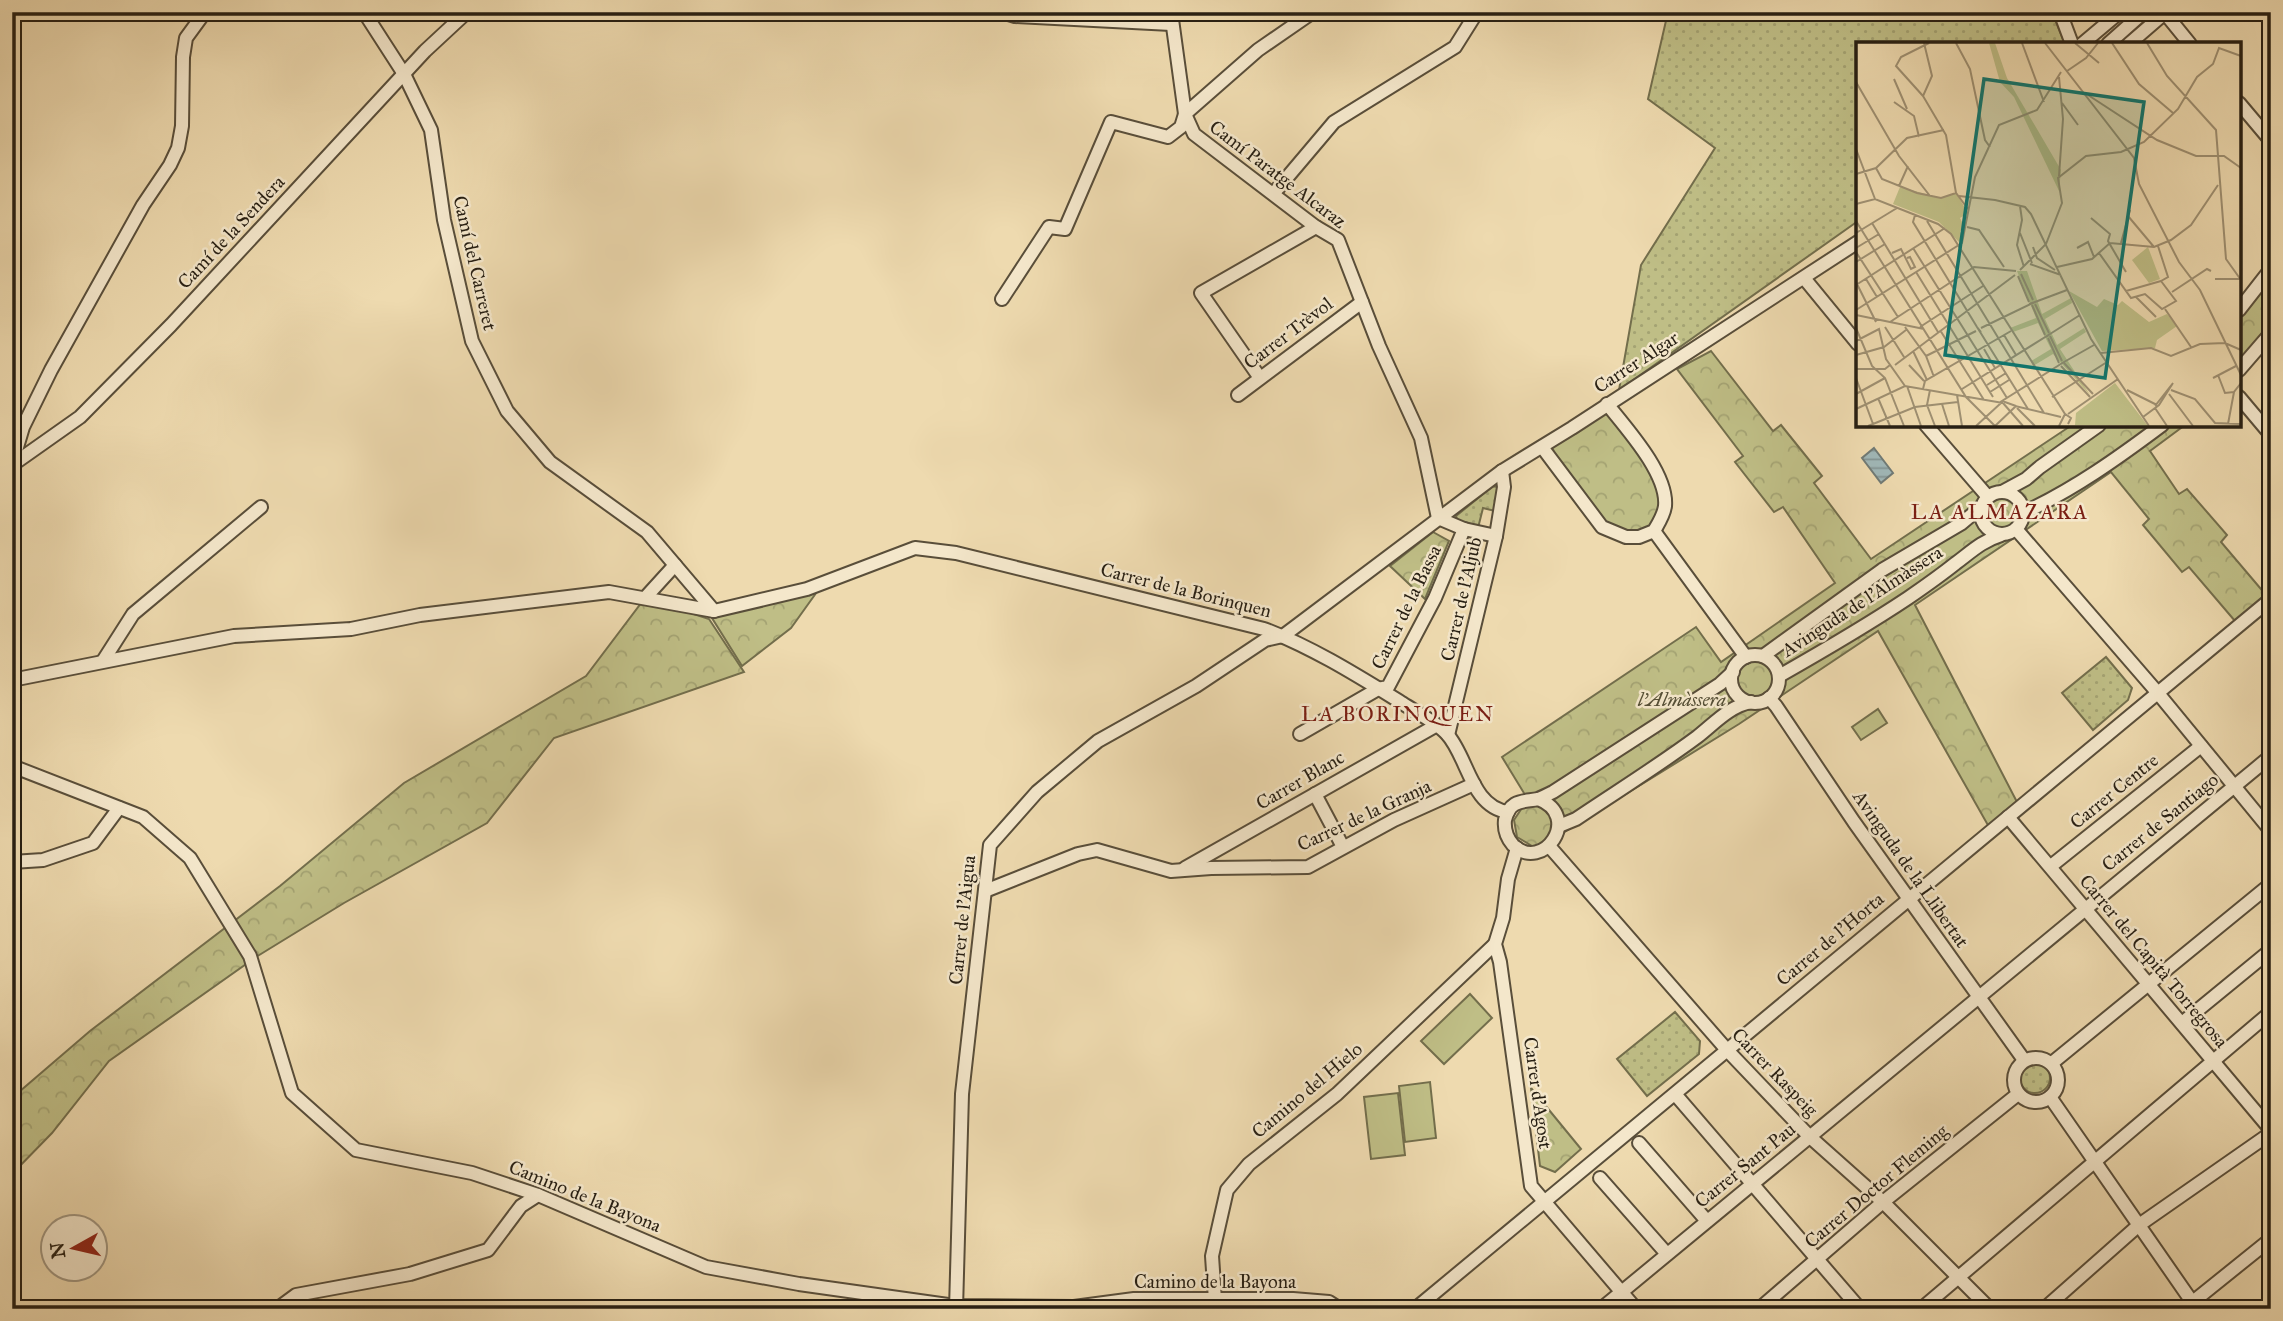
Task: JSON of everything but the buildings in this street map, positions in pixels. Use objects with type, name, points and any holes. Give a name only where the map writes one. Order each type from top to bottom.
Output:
[{"type":"street","points":[[12,465],[23,428],[51,370],[178,148],[182,126],[183,57],[186,38],[205,12]]},
{"type":"street","name":"Camí del Carreret","points":[[363,12],[404,74],[431,130],[444,220],[472,341],[507,411],[550,462],[647,532],[713,611]]},
{"type":"street","name":"Camí de la Sendera","points":[[12,465],[80,417],[180,315],[404,74],[467,12]]},
{"type":"street","points":[[1002,12],[1016,16],[1171,18]]},
{"type":"street","points":[[1002,299],[1049,227],[1065,229],[1111,122],[1168,137],[1181,127],[1185,114],[1258,50],[1313,12]]},
{"type":"street","points":[[1274,194],[1334,122],[1455,47],[1477,12]]},
{"type":"street","points":[[2060,12],[2071,42]]},
{"type":"street","points":[[2084,42],[2120,12]]},
{"type":"street","points":[[2110,42],[2144,12]]},
{"type":"street","points":[[2131,42],[2165,13],[2188,42]]},
{"type":"street","name":"Camí Paratge Alcaraz","points":[[1171,18],[1185,114],[1194,134],[1316,227],[1338,240],[1421,438],[1438,519]]},
{"type":"street","points":[[2241,105],[2271,141]]},
{"type":"street","points":[[1260,378],[1201,293],[1316,227]]},
{"type":"street","name":"Carrer Algar","points":[[1438,519],[1502,471],[1856,243]]},
{"type":"street","points":[[2241,307],[2271,269]]},
{"type":"street","points":[[1804,278],[1856,342]]},
{"type":"street","name":"Carrer Trèvol","points":[[1238,395],[1362,302]]},
{"type":"street","points":[[2241,368],[2271,333]]},
{"type":"street","points":[[2241,399],[2271,435]]},
{"type":"street","points":[[1542,447],[1602,527],[1626,537],[1639,537],[1654,531],[1665,510],[1665,492],[1649,461],[1607,404]]},
{"type":"street","points":[[1928,427],[1985,502],[1983,523],[2001,535],[2016,529],[2023,513],[2021,503],[2014,496],[2002,492]]},
{"type":"street","points":[[1985,502],[2026,479],[2096,427]]},
{"type":"street","points":[[2023,513],[2106,466],[2159,427]]},
{"type":"street","name":"Carrer de l'Aljub","points":[[1448,735],[1496,537],[1504,487],[1502,471]]},
{"type":"street","name":"Avinguda de l'Almàssera","points":[[1763,656],[1882,570],[1962,523],[1985,502]]},
{"type":"street","points":[[103,661],[133,614],[261,507]]},
{"type":"street","points":[[1438,519],[1496,537]]},
{"type":"street","name":"Carrer de l'Aigua","points":[[956,1307],[962,1094],[990,845],[1037,792],[1098,741],[1196,686],[1265,640],[1283,636],[1438,519]]},
{"type":"street","name":"Carrer de la Bassa","points":[[1300,734],[1378,689],[1388,687],[1435,598],[1464,529]]},
{"type":"street","points":[[2016,529],[2157,692],[2271,831]]},
{"type":"street","points":[[1654,531],[1746,657]]},
{"type":"street","name":"Avinguda de l'Almàssera","points":[[1779,676],[1899,604],[1980,544],[2001,535]]},
{"type":"street","name":"Carrer de la Borinquen","points":[[713,611],[807,589],[915,548],[956,552],[1264,629],[1283,636],[1437,725],[1448,735],[1474,784],[1488,803],[1508,811]]},
{"type":"street","points":[[645,598],[675,565]]},
{"type":"street","points":[[12,680],[234,636],[351,629],[420,615],[609,592],[713,611]]},
{"type":"street","name":"Carrer de l'Horta","points":[[1415,1309],[2271,599]]},
{"type":"street","points":[[1538,799],[1720,684],[1738,662],[1746,657],[1763,656],[1773,662],[1779,676],[1776,691],[1769,698],[1739,705],[1724,714],[1698,737],[1576,819],[1559,826]]},
{"type":"street","points":[[1732,672],[1733,686],[1738,695],[1751,702]]},
{"type":"street","name":"Avinguda de la Llibertat","points":[[1769,698],[1978,999],[2024,1060]]},
{"type":"street","name":"Carrer Blanc","points":[[1183,869],[1437,725]]},
{"type":"street","name":"Carrer Centre","points":[[2050,866],[2201,746]]},
{"type":"street","name":"Carrer de Santiago","points":[[1978,999],[2271,756]]},
{"type":"street","name":"Camino de la Bayona","points":[[12,766],[142,817],[190,858],[250,956],[292,1093],[356,1150],[472,1173],[538,1195],[706,1267],[799,1283],[956,1307],[1073,1308],[1134,1299],[1293,1299],[1329,1302],[1340,1309]]},
{"type":"street","name":"Carrer de la Granja","points":[[985,891],[1078,854],[1097,850],[1171,872],[1183,869],[1308,867],[1394,820],[1474,784]]},
{"type":"street","points":[[1315,794],[1343,846]]},
{"type":"street","points":[[1526,799],[1538,799],[1549,804],[1559,826],[1555,839],[1549,846],[1532,852],[1517,848],[1507,837],[1505,830],[1508,811],[1516,803],[1526,799]]},
{"type":"street","points":[[12,862],[43,860],[93,843],[119,808]]},
{"type":"street","name":"Carrer del Capità Torregrosa","points":[[2008,817],[2271,1131]]},
{"type":"street","name":"Carrer Raspeig","points":[[1549,846],[1727,1050],[1810,1137],[1883,1202],[1990,1309]]},
{"type":"street","name":"Carrer d'Agost","points":[[1517,848],[1495,944],[1500,962],[1531,1186],[1636,1309]]},
{"type":"street","points":[[2052,1063],[2271,884]]},
{"type":"street","name":"Camino del Hielo","points":[[1215,1300],[1212,1256],[1227,1190],[1249,1164],[1337,1094],[1495,944]]},
{"type":"street","points":[[2182,1023],[2271,950]]},
{"type":"street","name":"Carrer Sant Pau","points":[[1601,1309],[1978,999]]},
{"type":"street","points":[[1921,1309],[2271,1012]]},
{"type":"street","points":[[2038,1057],[2052,1063],[2059,1081],[2050,1097],[2037,1102],[2018,1094],[2013,1080],[2018,1066],[2024,1060],[2038,1057]]},
{"type":"street","points":[[1675,1094],[1860,1309]]},
{"type":"street","name":"Carrer Doctor Fleming","points":[[1759,1309],[1883,1202],[2018,1094]]},
{"type":"street","points":[[2050,1097],[2139,1225],[2191,1307],[2271,1239]]},
{"type":"street","points":[[2044,1309],[2139,1225],[2271,1131]]},
{"type":"street","points":[[1639,1143],[1707,1221]]},
{"type":"street","points":[[1600,1178],[1667,1254]]},
{"type":"street","points":[[277,1309],[296,1295],[410,1274],[488,1250],[521,1206],[538,1195]]},
{"type":"green space","points":[[1668,12],[2052,12],[2064,42],[1856,42],[1856,222],[1619,390],[1641,265],[1715,148],[1648,99]]},
{"type":"green space","points":[[2271,269],[2271,336],[2241,376],[2241,301]]},
{"type":"green space","name":"l'Almàssera","points":[[1711,351],[1773,431],[1781,425],[1822,476],[1814,483],[1871,559],[2069,427],[2182,427],[2150,451],[2179,494],[2187,489],[2227,535],[2221,542],[2266,595],[2235,621],[2189,567],[2182,572],[2143,525],[2149,519],[2111,472],[1915,605],[2017,802],[1989,827],[1878,631],[1739,724],[1545,844],[1532,846],[1517,837],[1514,820],[1522,808],[1530,803],[1502,757],[1696,627],[1721,662],[1835,583],[1783,507],[1774,512],[1735,462],[1743,456],[1677,369]]},
{"type":"green space","points":[[1607,404],[1665,492],[1654,531],[1640,536],[1602,527],[1542,447]]},
{"type":"green space","points":[[1493,486],[1498,487],[1495,511],[1483,508],[1478,528],[1458,522],[1456,516]]},
{"type":"green space","points":[[1433,532],[1449,541],[1425,599],[1390,566]]},
{"type":"green space","points":[[819,589],[791,628],[742,666],[712,618]]},
{"type":"green space","points":[[645,598],[709,619],[744,672],[554,738],[487,823],[344,903],[256,957],[109,1061],[52,1133],[12,1174],[12,1098],[90,1031],[280,886],[404,783],[586,676]]},
{"type":"green space","points":[[2106,657],[2132,688],[2128,700],[2093,730],[2062,693]]},
{"type":"green space","points":[[1878,709],[1887,723],[1861,740],[1852,727]]},
{"type":"green space","points":[[1470,994],[1492,1018],[1444,1064],[1421,1041]]},
{"type":"green space","points":[[1675,1012],[1700,1041],[1699,1054],[1647,1096],[1617,1059]]},
{"type":"green space","points":[[2035,1063],[2046,1067],[2050,1078],[2046,1089],[2035,1093],[2024,1089],[2020,1078],[2024,1067]]},
{"type":"green space","points":[[1430,1082],[1436,1138],[1405,1142],[1399,1086]]},
{"type":"green space","points":[[1531,1088],[1581,1149],[1555,1172],[1540,1166]]},
{"type":"green space","points":[[1398,1093],[1405,1155],[1371,1159],[1364,1097]]},
{"type":"water","points":[[1874,448],[1893,473],[1881,483],[1862,458]]},
{"type":"district","name":"LA ALMAZARA","points":[[2000,512]]},
{"type":"district","name":"LA BORINQUEN","points":[[1398,714]]}]
